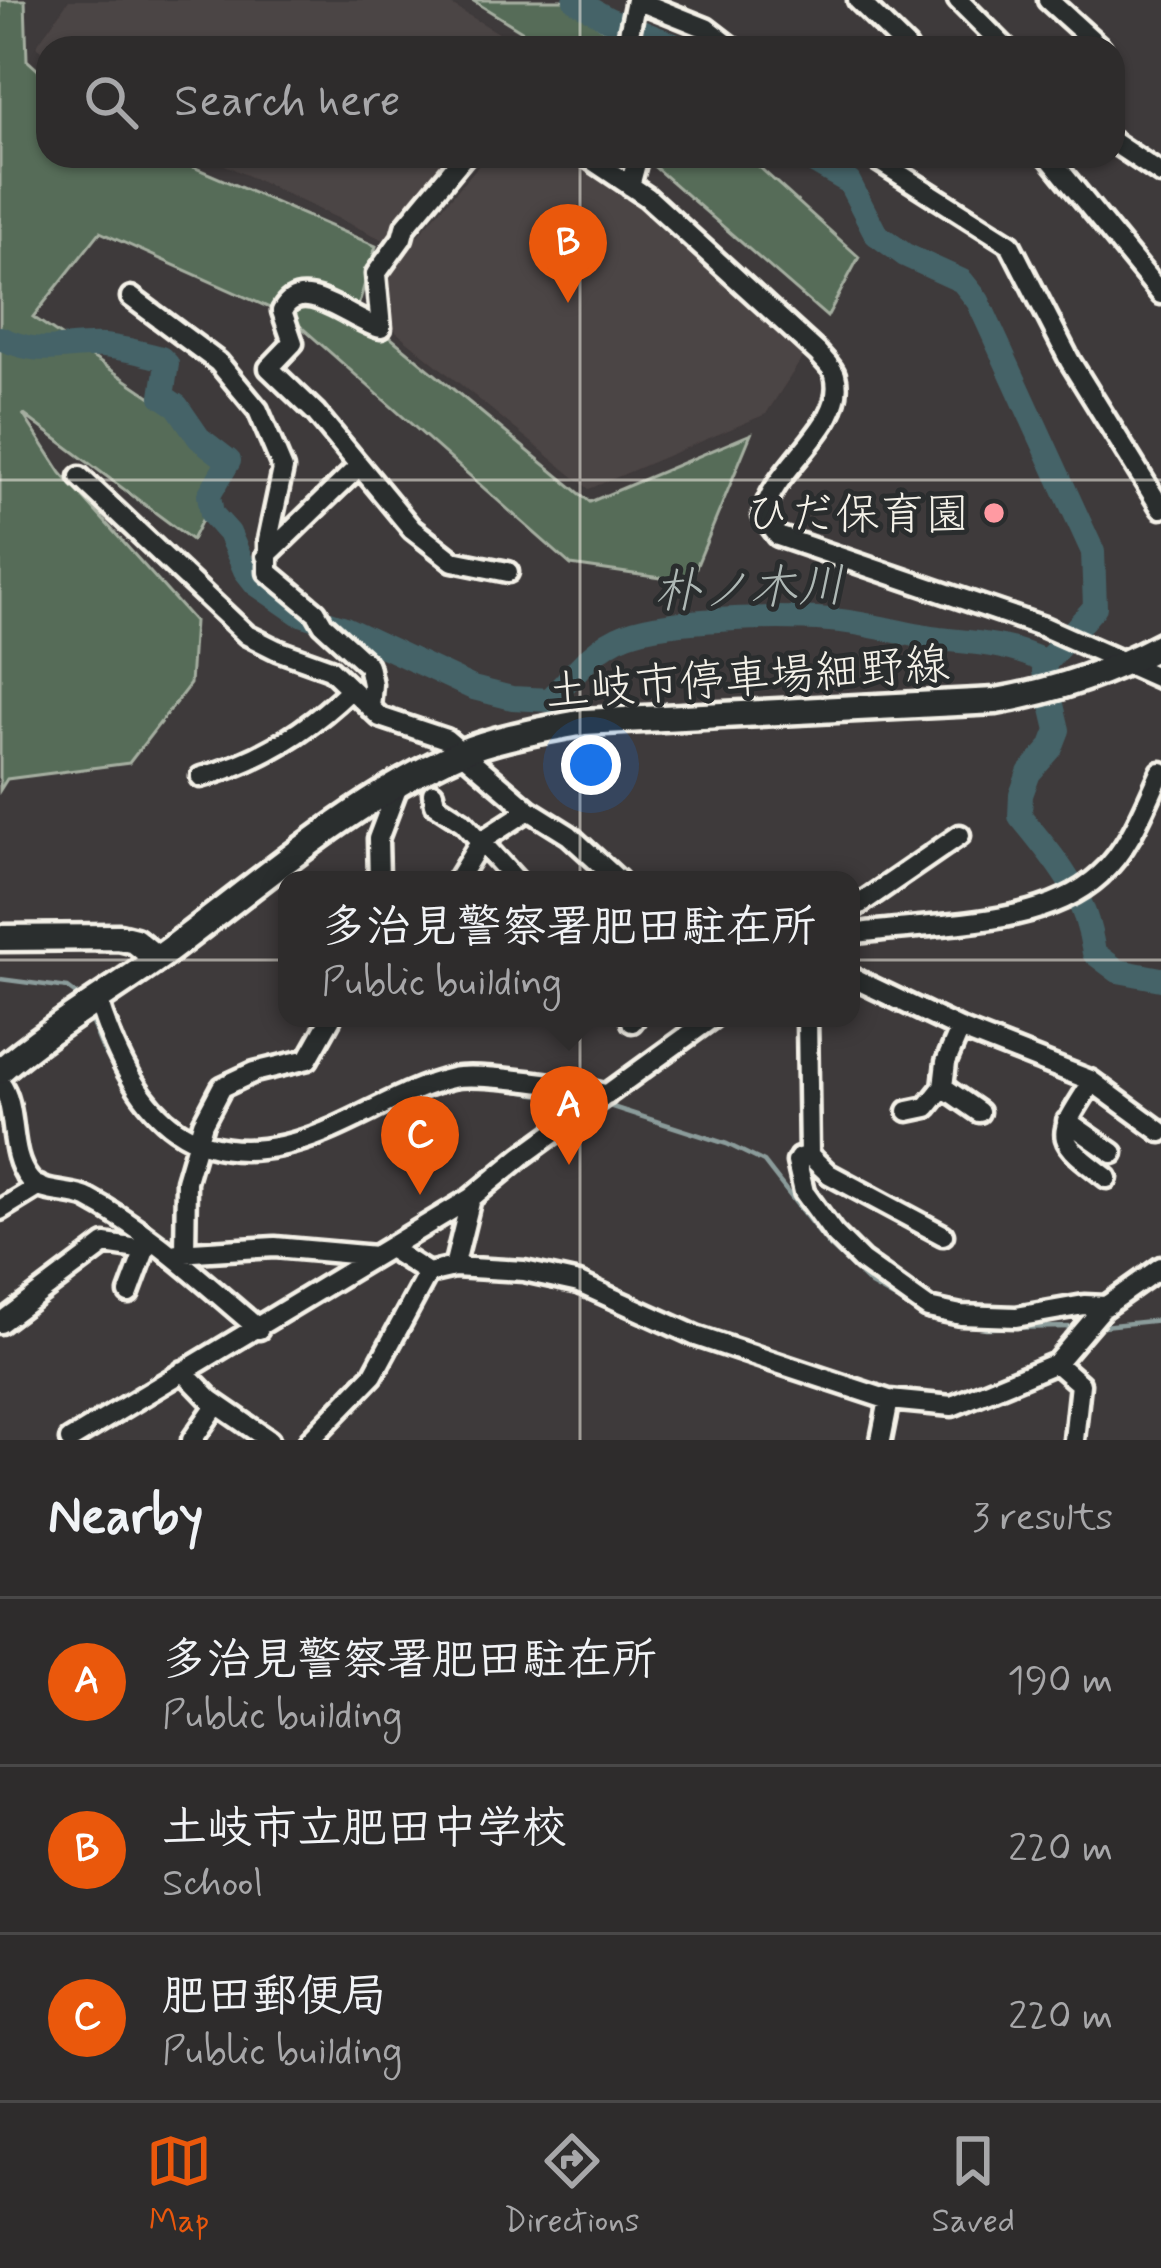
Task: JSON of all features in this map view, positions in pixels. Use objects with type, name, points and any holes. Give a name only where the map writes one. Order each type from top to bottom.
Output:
[{"type":"main road","name":"土岐市停車場細野線","points":[[280,871],[398,786],[461,752],[532,732],[584,722],[996,701],[1045,693],[1126,664],[1161,645]]},
{"type":"main road","name":"土岐市停車場細野線","points":[[0,1071],[278,872]]},
{"type":"main road","points":[[0,938],[119,937],[135,940],[157,959]]},
{"type":"street","points":[[628,36],[636,0],[716,36]]},
{"type":"street","points":[[858,0],[895,36]]},
{"type":"street","points":[[878,18],[894,0]]},
{"type":"street","points":[[958,0],[994,36]]},
{"type":"street","points":[[1048,0],[1088,36]]},
{"type":"street","points":[[1125,150],[1161,174]]},
{"type":"street","points":[[243,388],[293,343],[282,311],[290,299],[305,295],[381,328],[376,274],[402,238],[405,226],[454,168]]},
{"type":"street","points":[[604,168],[818,352],[835,373],[835,401],[824,425],[768,493],[764,515],[778,536],[1044,627],[1161,679]]},
{"type":"street","points":[[630,186],[635,168]]},
{"type":"street","points":[[890,168],[1010,244],[1070,361],[1161,508]]},
{"type":"street","points":[[1058,168],[1161,294]]},
{"type":"street","points":[[131,297],[218,362],[258,410],[283,469],[266,556],[268,572],[368,665],[370,707]]},
{"type":"street","points":[[269,368],[316,413],[402,519],[453,561],[508,572]]},
{"type":"street","points":[[266,556],[359,466]]},
{"type":"street","points":[[80,477],[248,634],[330,669],[392,723],[434,733],[529,810],[568,835],[607,871]]},
{"type":"street","points":[[201,777],[237,766],[318,722],[351,689]]},
{"type":"street","points":[[860,933],[998,917],[1052,902],[1082,887],[1100,875],[1122,849],[1161,772]]},
{"type":"street","points":[[379,871],[378,839],[398,786]]},
{"type":"street","points":[[434,793],[435,804],[481,841],[508,871]]},
{"type":"street","points":[[463,871],[481,841],[529,810]]},
{"type":"street","points":[[860,904],[960,835]]},
{"type":"street","points":[[860,981],[960,1029],[1092,1082],[1161,1132]]},
{"type":"street","points":[[89,1003],[134,1087],[195,1148],[279,1147],[437,1082],[467,1076],[606,1096]]},
{"type":"street","points":[[129,1294],[163,1250],[203,1123],[226,1082],[308,1058],[326,1027]]},
{"type":"street","points":[[70,1440],[470,1198],[700,1027]]},
{"type":"street","points":[[807,1027],[809,1155],[830,1174],[943,1235]]},
{"type":"street","points":[[908,1111],[927,1107],[943,1087],[946,1062],[960,1029]]},
{"type":"street","points":[[1092,1082],[1063,1130],[1065,1144],[1106,1178]]},
{"type":"street","points":[[0,1083],[29,1180],[86,1197],[163,1250],[259,1329]]},
{"type":"street","points":[[943,1087],[979,1112]]},
{"type":"street","points":[[1067,1121],[1113,1154]]},
{"type":"street","points":[[809,1155],[797,1162],[811,1204],[862,1262],[915,1301],[940,1312],[1016,1317],[1084,1305],[1093,1321]]},
{"type":"street","points":[[0,1210],[39,1186]]},
{"type":"street","points":[[454,1267],[470,1198]]},
{"type":"street","points":[[0,1323],[105,1244],[163,1250],[275,1247],[382,1252],[428,1273],[454,1267],[524,1271],[579,1283],[678,1328],[889,1400],[952,1406],[1056,1363],[1093,1321],[1161,1267]]},
{"type":"street","points":[[310,1440],[373,1375],[428,1273]]},
{"type":"street","points":[[669,1350],[678,1328]]},
{"type":"street","points":[[1056,1363],[1080,1384],[1073,1440]]},
{"type":"street","points":[[184,1371],[217,1404],[269,1440]]},
{"type":"street","points":[[881,1440],[889,1400]]},
{"type":"street","points":[[192,1440],[217,1404]]},
{"type":"shaded area","points":[[69,0],[443,0],[504,36],[43,36]]},
{"type":"shaded area","points":[[231,168],[446,168],[388,242]]},
{"type":"shaded area","points":[[477,168],[589,168],[642,205],[803,357],[766,414],[589,489],[396,332],[385,273]]},
{"type":"green space","points":[[0,0],[25,0],[27,60],[36,68],[36,168],[196,168],[376,246],[357,310],[590,502],[751,434],[690,582],[571,565],[290,317],[100,232],[33,317],[235,454],[192,540],[23,414],[61,473],[194,621],[190,684],[129,763],[7,779],[0,790]]},
{"type":"green space","points":[[472,0],[574,0],[613,36],[530,36]]},
{"type":"green space","points":[[656,168],[760,168],[859,257],[827,317]]},
{"type":"waterway","points":[[575,0],[651,36]]},
{"type":"waterway","points":[[825,168],[849,182],[876,234],[905,255],[962,281],[978,301],[1093,552],[1095,607],[1046,662]]},
{"type":"waterway","name":"朴ノ木川","points":[[0,338],[29,347],[104,346],[161,358],[167,364],[162,396],[177,406],[199,438],[229,461],[209,495],[212,514],[229,533],[256,584],[298,613],[345,628],[473,688],[512,698],[550,700],[585,662],[615,639],[670,624],[726,620],[843,621],[993,645],[1046,662],[1058,730],[1051,748],[1029,773],[1020,816],[1077,895],[1094,953],[1118,971],[1161,979]]},
{"type":"waterway","points":[[0,979],[68,988],[80,997]]},
{"type":"waterway","points":[[90,1019],[103,1050],[137,1102]]},
{"type":"waterway","points":[[488,1086],[583,1102]]},
{"type":"waterway","points":[[369,1121],[436,1092]]},
{"type":"waterway","points":[[606,1105],[727,1144],[764,1162],[827,1243],[871,1285],[922,1314]]},
{"type":"waterway","points":[[250,1158],[286,1155],[315,1144]]},
{"type":"waterway","points":[[933,1318],[986,1328],[1076,1327]]},
{"type":"waterway","points":[[1093,1327],[1161,1320]]},
{"type":"place","name":"土岐市立肥田中学校","points":[[568,303]]},
{"type":"place","name":"ひだ保育園","points":[[994,513]]},
{"type":"place","name":"多治見警察署肥田駐在所","points":[[569,1165]]},
{"type":"place","name":"肥田郵便局","points":[[420,1195]]}]
